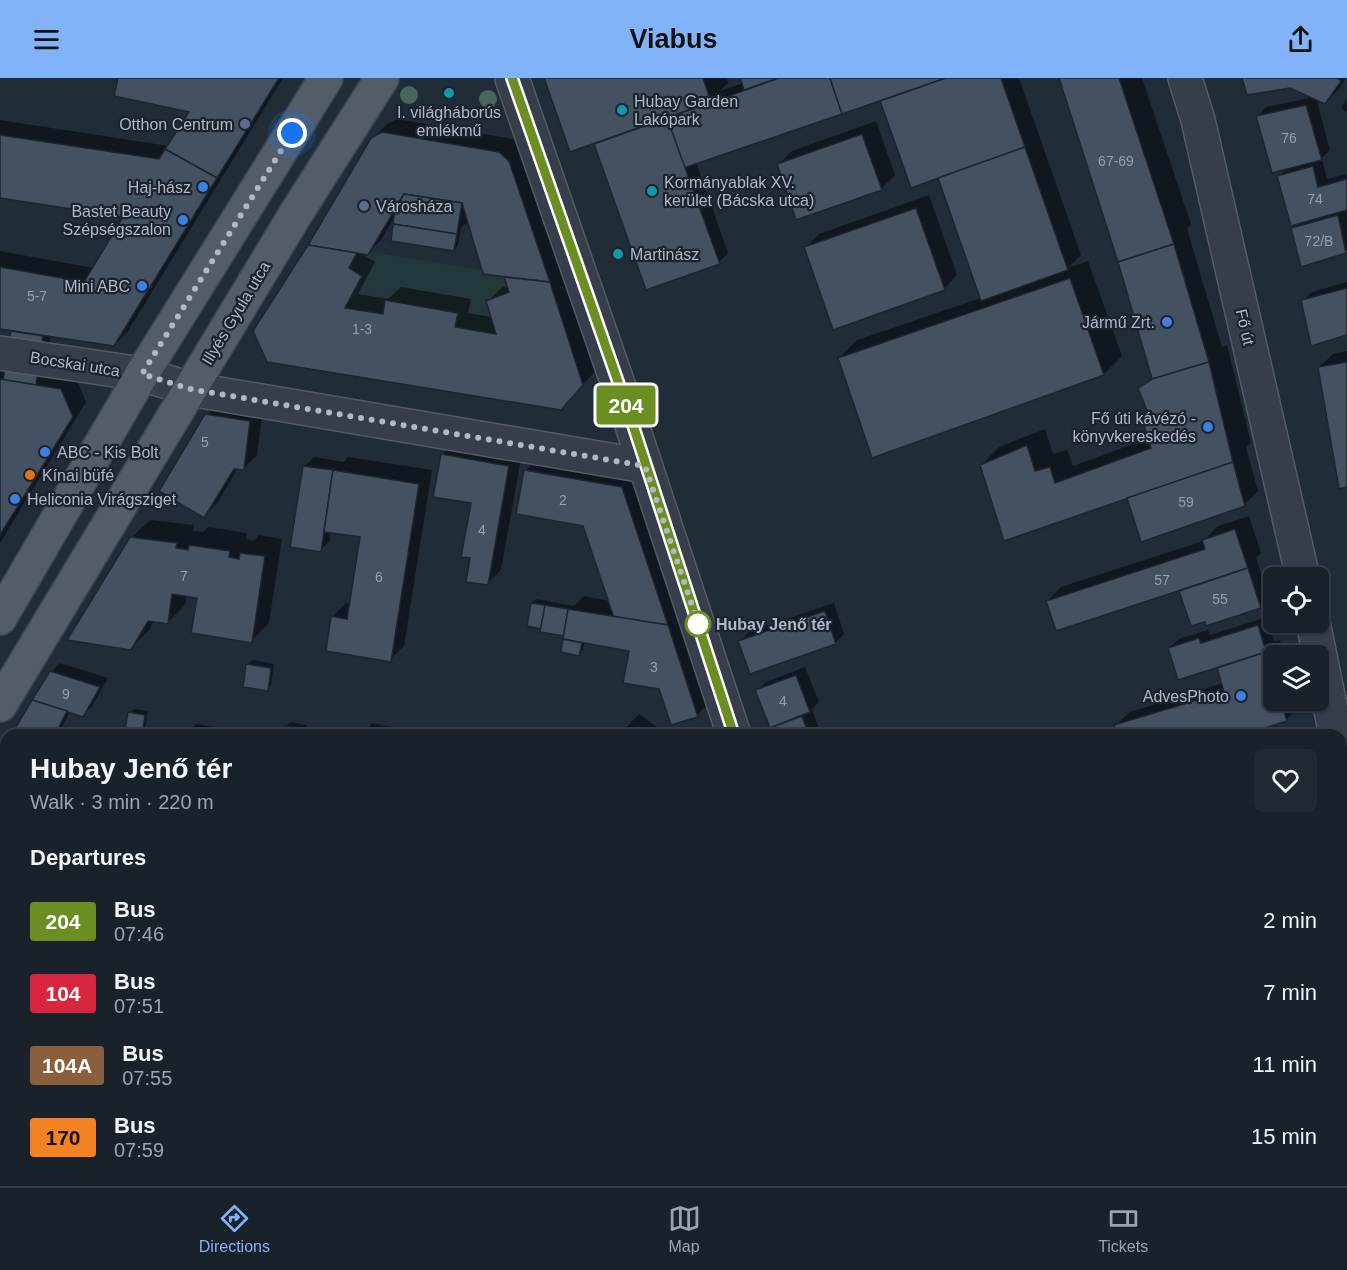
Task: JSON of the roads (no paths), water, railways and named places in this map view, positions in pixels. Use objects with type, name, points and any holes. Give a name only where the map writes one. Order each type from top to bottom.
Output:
[{"type":"main road","points":[[0,618],[142,374],[326,78]]},
{"type":"main road","name":"Illyés Gyula utca","points":[[0,705],[295,214],[382,78]]},
{"type":"street","points":[[512,78],[630,416],[732,729]]},
{"type":"street","name":"Fő út","points":[[1185,78],[1198,120],[1300,567]]},
{"type":"street","name":"Bocskai utca","points":[[0,353],[142,374],[190,389],[645,466]]},
{"type":"street","points":[[1315,633],[1335,729]]},
{"type":"place","name":"I. világháborús emlékmű","points":[[449,93]]},
{"type":"place","name":"Hubay Garden Lakópark","points":[[622,110]]},
{"type":"place","name":"Otthon Centrum","points":[[245,124]]},
{"type":"place","name":"Haj-hász","points":[[203,187]]},
{"type":"place","name":"Kormányablak XV. kerület (Bácska utca)","points":[[652,191]]},
{"type":"place","name":"Városháza","points":[[364,206]]},
{"type":"place","name":"Bastet Beauty Szépségszalon","points":[[183,220]]},
{"type":"place","name":"Martinász","points":[[618,254]]},
{"type":"place","name":"Mini ABC","points":[[142,286]]},
{"type":"place","name":"Jármű Zrt.","points":[[1167,322]]},
{"type":"place","name":"Fő úti kávézó - könyvkereskedés","points":[[1208,427]]},
{"type":"place","name":"ABC - Kis Bolt","points":[[45,452]]},
{"type":"place","name":"Kínai büfé","points":[[30,475]]},
{"type":"place","name":"Heliconia Virágsziget","points":[[15,499]]},
{"type":"place","name":"Hubay Jenő tér","points":[[698,624]]},
{"type":"place","name":"AdvesPhoto","points":[[1241,696]]}]
